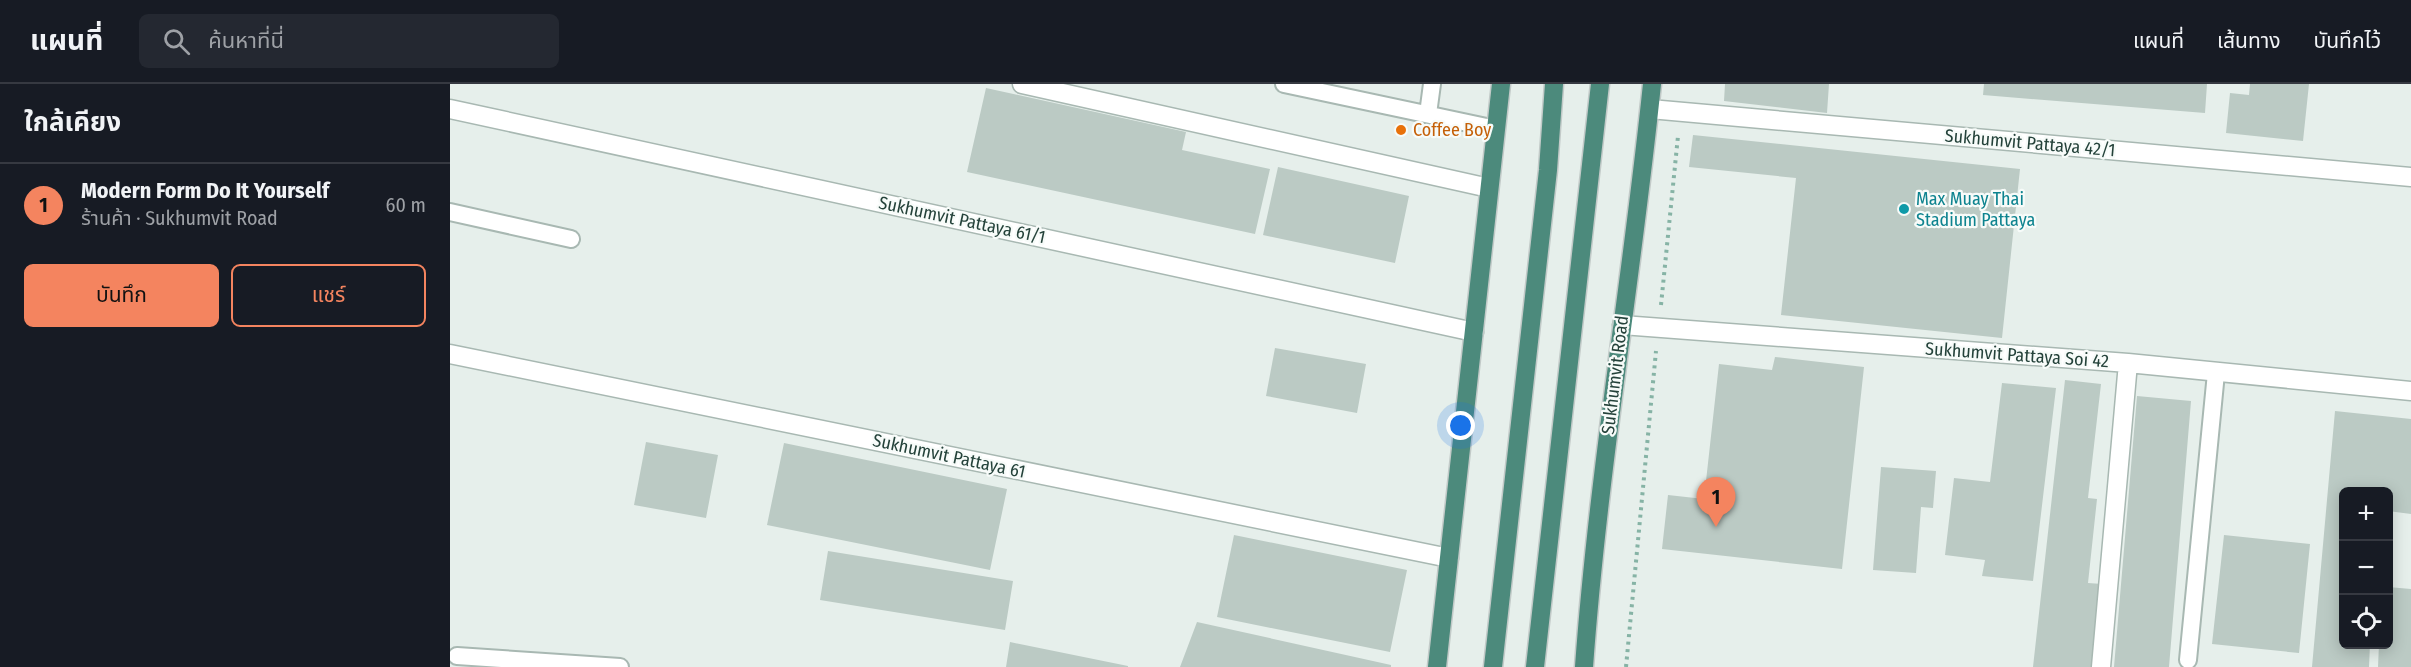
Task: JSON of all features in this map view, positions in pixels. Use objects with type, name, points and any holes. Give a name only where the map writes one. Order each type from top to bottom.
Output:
[{"type":"highway","points":[[1437,667],[1501,84]]},
{"type":"highway","points":[[1492,667],[1548,170],[1554,84]]},
{"type":"highway","points":[[1535,667],[1600,84]]},
{"type":"highway","name":"Sukhumvit Road","points":[[1584,667],[1613,379],[1622,325],[1652,84]]},
{"type":"street","points":[[1022,84],[1489,188]]},
{"type":"street","name":"Sukhumvit Pattaya 61/1","points":[[450,109],[1474,332]]},
{"type":"street","name":"Sukhumvit Pattaya 42/1","points":[[1650,109],[2411,177]]},
{"type":"street","name":"Sukhumvit Pattaya Soi 42","points":[[1622,325],[2128,363],[2411,391]]},
{"type":"street","name":"Sukhumvit Pattaya 61","points":[[450,354],[1449,558]]},
{"type":"street","points":[[2102,667],[2128,363]]},
{"type":"lane","points":[[1284,84],[1496,129]]},
{"type":"lane","points":[[1428,114],[1432,84]]},
{"type":"lane","points":[[450,212],[571,239]]},
{"type":"lane","points":[[2188,660],[2216,373]]},
{"type":"lane","points":[[453,655],[494,667]]},
{"type":"lane","points":[[453,655],[620,667]]},
{"type":"path","points":[[1626,667],[1681,111]]},
{"type":"building","points":[[1725,84],[1829,84],[1827,113],[1724,101]]},
{"type":"building","points":[[1984,84],[2207,84],[2205,113],[1983,95]]},
{"type":"building","points":[[2250,84],[2309,84],[2303,141],[2226,133],[2230,93],[2249,95]]},
{"type":"building","points":[[986,88],[1186,132],[1182,150],[1270,169],[1255,234],[967,172]]},
{"type":"building","name":"Max Muay Thai Stadium Pattaya","points":[[1693,135],[2020,169],[2002,338],[1781,315],[1796,178],[1689,167]]},
{"type":"building","points":[[1278,167],[1409,196],[1395,263],[1263,235]]},
{"type":"building","points":[[1275,348],[1366,364],[1357,413],[1266,396]]},
{"type":"building","points":[[1775,357],[1864,367],[1842,569],[1662,549],[1668,495],[1704,499],[1719,364],[1772,370]]},
{"type":"building","points":[[2065,380],[2101,384],[2088,498],[2097,499],[2088,583],[2102,584],[2092,667],[2033,667]]},
{"type":"building","points":[[2002,383],[2056,388],[2033,581],[1982,576],[1985,560],[1945,555],[1954,478],[1990,482]]},
{"type":"building","points":[[2137,396],[2191,401],[2169,667],[2114,667]]},
{"type":"building","points":[[2335,411],[2411,419],[2411,514],[2393,512],[2393,487],[2339,487],[2339,649],[2370,649],[2369,667],[2312,667]]},
{"type":"building","points":[[646,442],[718,455],[706,518],[634,505]]},
{"type":"building","points":[[784,443],[1007,489],[990,570],[767,525]]},
{"type":"building","points":[[1881,467],[1936,471],[1933,508],[1921,507],[1916,573],[1873,570]]},
{"type":"building","points":[[1234,535],[1407,570],[1390,652],[1217,617]]},
{"type":"building","points":[[2224,535],[2310,544],[2299,653],[2212,644]]},
{"type":"building","points":[[828,551],[1013,581],[1005,630],[820,600]]},
{"type":"building","points":[[2393,587],[2411,589],[2411,667],[2378,667],[2379,649],[2393,649]]},
{"type":"building","points":[[1197,622],[1391,665],[1391,667],[1180,667]]},
{"type":"building","points":[[1010,642],[1128,666],[1128,667],[1006,667]]},
{"type":"place","name":"Coffee Boy","points":[[1401,130]]},
{"type":"place","name":"Max Muay Thai Stadium Pattaya","points":[[1904,209]]},
{"type":"place","name":"Modern Form Do It Yourself","points":[[1716,527]]}]
